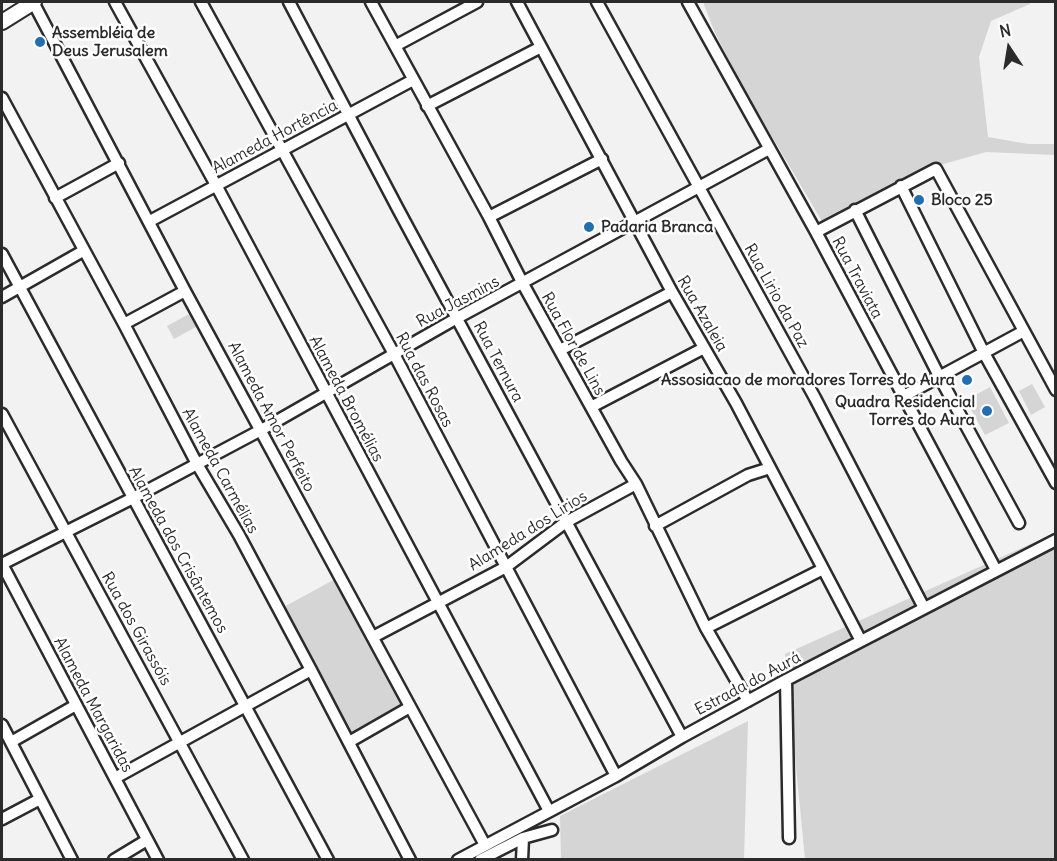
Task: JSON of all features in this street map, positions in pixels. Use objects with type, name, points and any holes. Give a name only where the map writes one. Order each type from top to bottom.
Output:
[{"type":"street","points":[[2,22],[33,2]]},
{"type":"street","name":"Alameda Amor Perfeito","points":[[33,2],[185,291],[485,845]]},
{"type":"street","name":"Alameda Bromélias","points":[[115,2],[216,185],[549,811]]},
{"type":"street","name":"Rua das Rosas","points":[[201,2],[394,354],[616,776]]},
{"type":"street","name":"Rua Ternura","points":[[289,2],[682,737]]},
{"type":"street","name":"Rua Flor de Lins","points":[[371,2],[591,408],[636,484],[706,628],[748,701]]},
{"type":"street","points":[[395,46],[477,2]]},
{"type":"street","name":"Rua Azaleia","points":[[517,2],[672,292],[770,468],[861,641]]},
{"type":"street","name":"Rua Lirio da Paz","points":[[597,2],[820,409],[924,608]]},
{"type":"street","name":"Rua Traviata","points":[[688,2],[816,232],[996,570]]},
{"type":"street","points":[[427,106],[541,47]]},
{"type":"street","name":"Alameda Hortência","points":[[150,221],[413,80]]},
{"type":"street","name":"Alameda Carmélias","points":[[2,98],[197,464],[311,670],[410,860]]},
{"type":"street","name":"Rua Jasmins","points":[[2,564],[66,533],[261,430],[457,318],[770,149]]},
{"type":"street","points":[[489,217],[602,159]]},
{"type":"street","points":[[55,198],[119,163]]},
{"type":"street","points":[[816,232],[936,169],[1056,390]]},
{"type":"street","points":[[901,186],[984,353],[1056,483]]},
{"type":"street","points":[[855,210],[939,376],[1019,523]]},
{"type":"street","points":[[2,297],[84,251]]},
{"type":"street","name":"Alameda dos Crisântemos","points":[[2,254],[328,860]]},
{"type":"street","points":[[124,324],[185,291]]},
{"type":"street","points":[[560,350],[672,292]]},
{"type":"street","points":[[902,397],[1024,331]]},
{"type":"street","points":[[591,408],[704,348]]},
{"type":"street","name":"Rua dos Girassóis","points":[[2,414],[243,860]]},
{"type":"street","points":[[655,526],[748,475],[770,468]]},
{"type":"street","name":"Alameda dos Lirios","points":[[373,637],[506,567],[566,522],[636,484]]},
{"type":"street","name":"Estrada do Aurá","points":[[458,860],[616,776],[786,680],[1056,540]]},
{"type":"street","name":"Alameda Margaridas","points":[[2,564],[158,860]]},
{"type":"street","points":[[706,628],[823,569]]},
{"type":"street","points":[[115,778],[311,670]]},
{"type":"street","points":[[786,680],[789,838]]},
{"type":"street","points":[[72,860],[5,735],[76,705]]},
{"type":"street","points":[[349,742],[410,707]]},
{"type":"street","points":[[2,819],[40,800]]},
{"type":"street","points":[[480,860],[523,838],[552,830]]},
{"type":"street","points":[[522,860],[523,838]]},
{"type":"street","points":[[114,860],[147,840]]},
{"type":"shaded area","points":[[703,2],[1030,2],[991,21],[979,57],[988,137],[1028,144],[1055,144],[1055,155],[986,152],[940,165],[823,223],[748,96],[715,33]]},
{"type":"shaded area","points":[[189,314],[196,327],[174,339],[167,326]]},
{"type":"shaded area","points":[[1032,384],[1045,407],[1031,415],[1019,391]]},
{"type":"shaded area","name":"Quadra Residencial Torres do Aura","points":[[990,387],[1009,423],[985,435],[966,400]]},
{"type":"shaded area","points":[[1055,533],[1055,859],[805,859],[785,654]]},
{"type":"shaded area","points":[[337,578],[406,703],[350,738],[282,608]]},
{"type":"shaded area","points":[[748,721],[744,859],[561,859],[560,816]]},
{"type":"place","name":"Assembléia de Deus Jerusalem","points":[[40,42]]},
{"type":"place","name":"Bloco 25","points":[[919,200]]},
{"type":"place","name":"Padaria Branca","points":[[589,227]]},
{"type":"place","name":"Assosiacao de moradores Torres do Aura","points":[[967,380]]},
{"type":"place","name":"Quadra Residencial Torres do Aura","points":[[987,411]]}]
